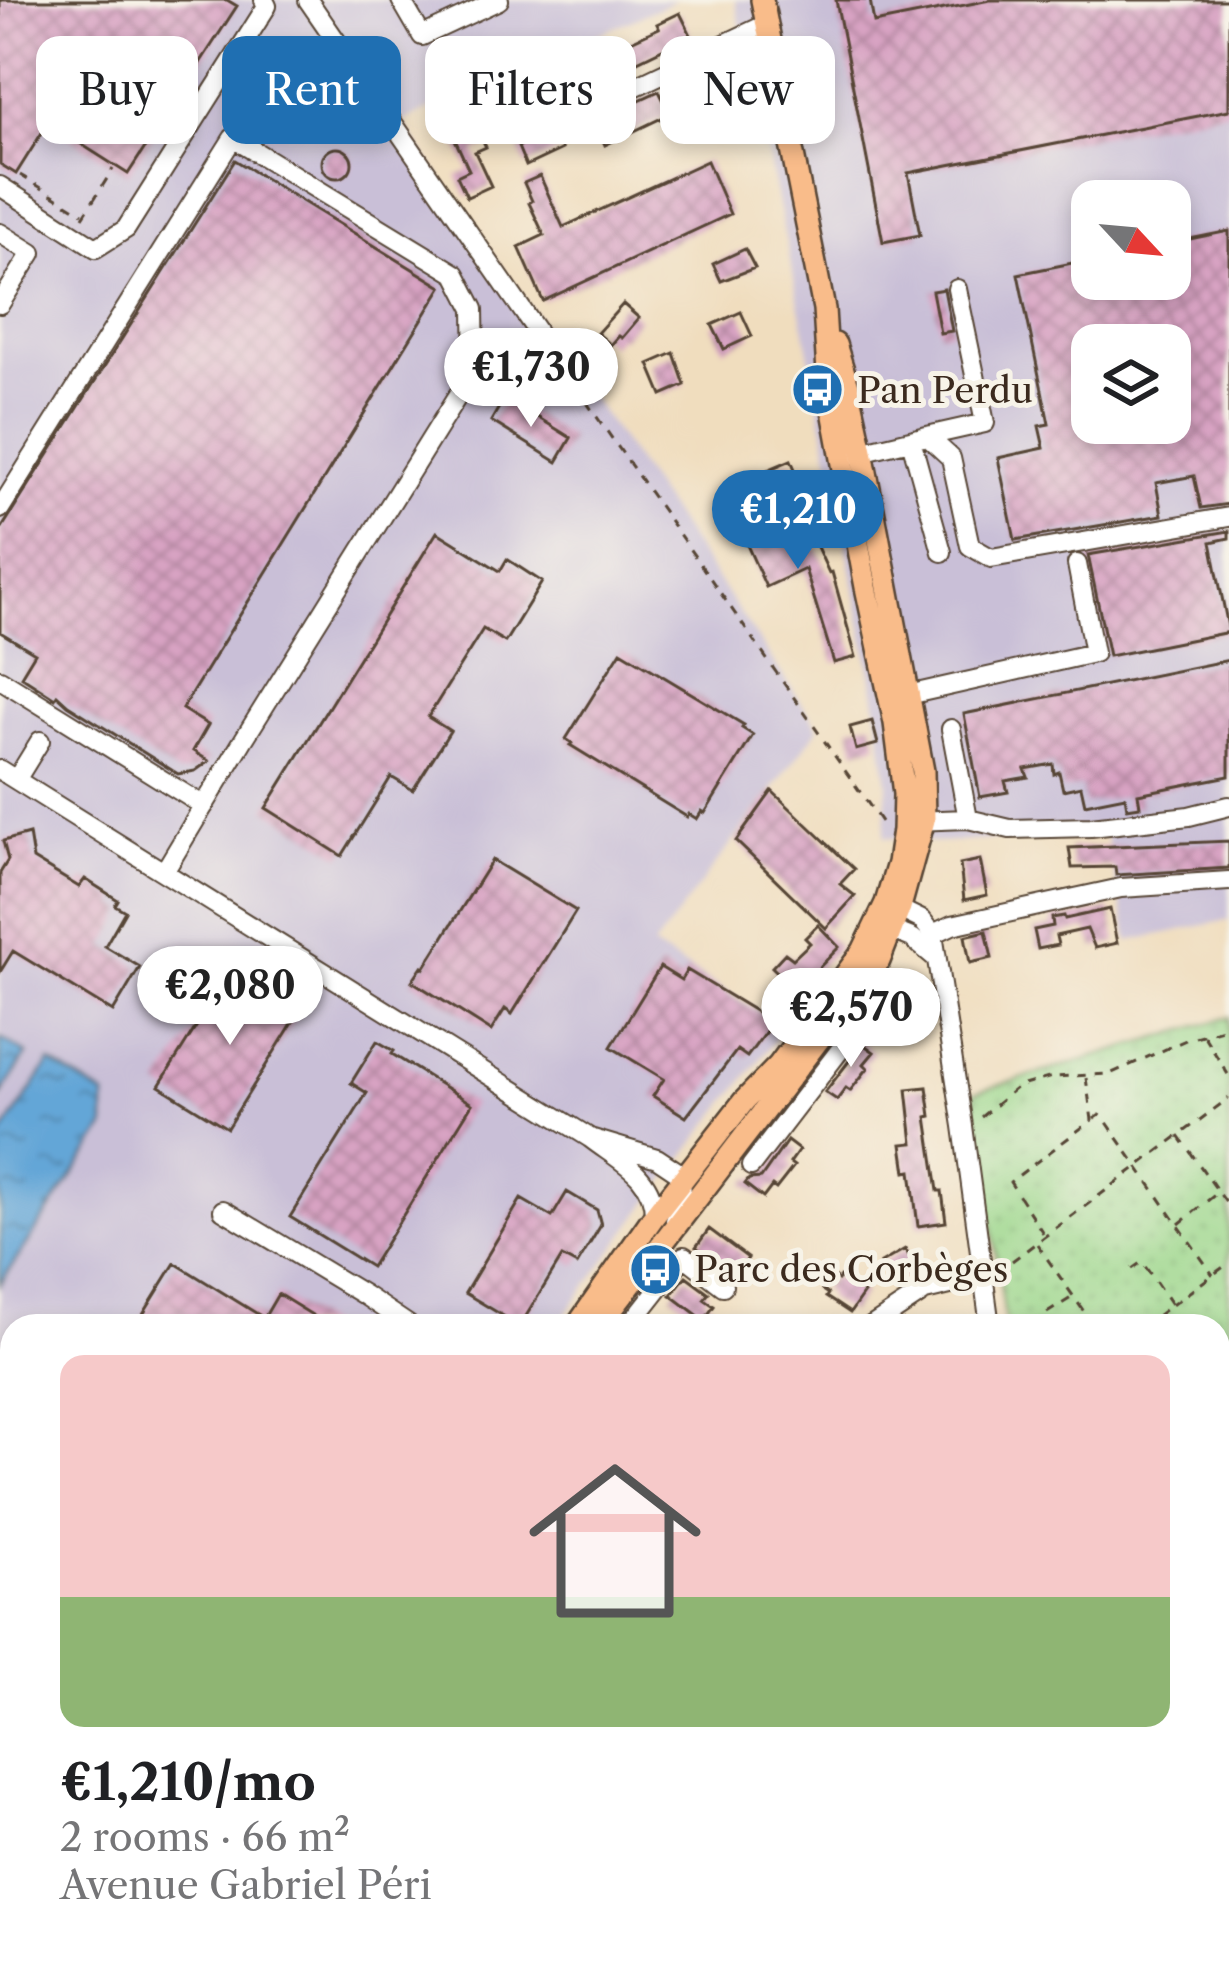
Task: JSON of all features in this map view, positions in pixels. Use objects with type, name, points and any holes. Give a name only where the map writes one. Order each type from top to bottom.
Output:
[{"type":"main road","points":[[762,0],[824,309],[829,389],[852,454],[876,584],[910,824]]},
{"type":"main road","points":[[587,1314],[662,1223],[786,1102],[879,961],[923,771],[908,695],[876,584]]},
{"type":"main road","points":[[608,1314],[681,1182],[885,927]]},
{"type":"street","points":[[9,183],[96,248],[126,229],[267,6],[264,0]]},
{"type":"street","points":[[308,0],[536,330]]},
{"type":"street","points":[[401,0],[422,36],[499,0]]},
{"type":"street","points":[[636,86],[767,24]]},
{"type":"street","points":[[0,509],[233,138],[456,274],[474,309],[475,368],[164,872]]},
{"type":"street","points":[[0,232],[32,253],[0,304]]},
{"type":"street","points":[[852,454],[985,423],[957,289]]},
{"type":"street","points":[[919,438],[951,458],[970,546],[992,558],[1229,517]]},
{"type":"street","points":[[919,438],[942,551]]},
{"type":"street","points":[[908,695],[1094,653],[1077,563]]},
{"type":"street","points":[[0,679],[204,806]]},
{"type":"street","points":[[951,729],[968,818]]},
{"type":"street","points":[[40,741],[8,775],[634,1168],[651,1191],[662,1223]]},
{"type":"street","points":[[910,824],[968,818],[1010,829],[1091,827],[1189,816],[1229,806]]},
{"type":"street","points":[[933,934],[952,925],[1121,888],[1229,881]]},
{"type":"street","points":[[893,905],[922,920],[933,934],[989,1314]]},
{"type":"street","points":[[885,927],[912,938],[936,958]]},
{"type":"street","points":[[751,1166],[786,1102],[840,1050]]},
{"type":"street","points":[[590,1138],[657,1158],[678,1172],[681,1182]]},
{"type":"street","points":[[223,1210],[393,1314]]},
{"type":"street","points":[[638,1314],[684,1256],[723,1286]]},
{"type":"street","points":[[891,1314],[926,1291],[984,1277]]},
{"type":"street","points":[[624,1292],[643,1308]]},
{"type":"path","points":[[9,183],[21,174],[84,214]]},
{"type":"path","points":[[536,330],[879,821],[886,828],[910,824]]},
{"type":"path","points":[[964,1126],[1017,1087],[1052,1077],[1110,1074],[1229,1027]]},
{"type":"path","points":[[1203,1034],[1229,1076]]},
{"type":"path","points":[[1086,1076],[1092,1120]]},
{"type":"path","points":[[1012,1261],[1229,1098]]},
{"type":"path","points":[[1045,1236],[1010,1182],[1100,1115],[1214,1275]]},
{"type":"path","points":[[1179,1136],[1229,1207]]},
{"type":"path","points":[[1179,1224],[1218,1192]]},
{"type":"path","points":[[1036,1243],[1085,1314]]},
{"type":"path","points":[[1132,1269],[1142,1262],[1172,1305]]},
{"type":"path","points":[[1159,1314],[1229,1263]]},
{"type":"path","points":[[1047,1313],[1072,1297]]},
{"type":"shaded area","points":[[0,0],[676,0],[595,36],[425,36],[425,112],[402,122],[819,728],[653,947],[785,1027],[566,1314],[0,1314]]},
{"type":"shaded area","points":[[735,0],[1229,0],[1229,920],[1129,941],[1105,833],[936,843],[884,837],[888,784],[873,684],[765,144],[835,144],[835,36],[743,36]]},
{"type":"green space","points":[[1229,1017],[1229,1314],[1004,1314],[973,1093]]},
{"type":"water","points":[[0,1038],[27,1054],[0,1097]]},
{"type":"water","points":[[50,1062],[105,1096],[105,1128],[0,1284],[0,1138]]},
{"type":"building","points":[[0,0],[227,0],[237,6],[198,66],[198,36],[36,36],[36,142],[16,174],[0,164]]},
{"type":"building","points":[[836,0],[870,0],[874,23],[990,0],[1229,0],[1229,110],[908,173],[920,235],[883,242]]},
{"type":"building","points":[[680,13],[691,35],[660,36],[660,50],[636,62],[636,39],[659,28],[657,24]]},
{"type":"building","points":[[659,91],[660,119],[636,130],[636,102]]},
{"type":"building","points":[[81,144],[147,144],[128,174]]},
{"type":"building","points":[[457,144],[484,144],[475,152],[491,186],[467,197],[457,176],[469,170]]},
{"type":"building","points":[[560,144],[562,149],[526,166],[518,147]]},
{"type":"building","points":[[337,148],[348,152],[352,163],[348,174],[337,178],[326,174],[322,163],[326,152]]},
{"type":"building","points":[[235,160],[442,287],[182,709],[208,725],[193,751],[209,761],[195,771],[178,774],[21,676],[35,653],[0,632],[0,531]]},
{"type":"building","points":[[707,161],[730,214],[543,301],[519,247],[544,235],[524,183],[540,176],[563,227]]},
{"type":"building","points":[[1229,231],[1229,504],[1201,508],[1194,476],[1156,483],[1162,515],[1015,540],[998,458],[1044,448],[1039,426],[1049,424],[1018,274],[1071,263],[1071,300],[1191,300],[1191,239]]},
{"type":"building","points":[[745,249],[755,268],[721,281],[713,264]]},
{"type":"building","points":[[944,289],[952,331],[940,333],[932,291]]},
{"type":"building","points":[[623,304],[639,318],[611,345],[597,333]]},
{"type":"building","points":[[741,312],[752,336],[724,349],[712,325]]},
{"type":"building","points":[[674,353],[685,385],[662,395],[649,364]]},
{"type":"building","points":[[505,397],[571,438],[557,462],[491,421]]},
{"type":"building","points":[[791,460],[801,483],[769,497],[758,474]]},
{"type":"building","points":[[758,502],[775,538],[806,523],[832,572],[856,657],[834,663],[805,569],[766,587],[733,514]]},
{"type":"building","points":[[1229,531],[1229,538],[1211,542],[1229,632],[1109,656],[1088,555]]},
{"type":"building","points":[[437,532],[500,571],[507,559],[542,582],[505,642],[483,629],[428,717],[450,731],[413,790],[391,777],[342,856],[266,808]]},
{"type":"building","points":[[621,651],[744,725],[753,735],[697,819],[566,739]]},
{"type":"building","points":[[1229,660],[1229,776],[1138,794],[1140,806],[1127,808],[1125,796],[1085,804],[1081,786],[1063,790],[1053,764],[1025,769],[1028,777],[1005,781],[1008,792],[980,797],[964,714]]},
{"type":"building","points":[[872,721],[878,744],[856,750],[850,727]]},
{"type":"building","points":[[772,791],[854,869],[840,884],[855,896],[826,928],[736,841]]},
{"type":"building","points":[[29,834],[33,859],[79,887],[85,879],[118,900],[115,905],[125,911],[105,946],[140,967],[113,1012],[13,951],[0,972],[0,873],[8,860],[3,841]]},
{"type":"building","points":[[1229,841],[1229,868],[1116,875],[1115,867],[1072,868],[1069,848]]},
{"type":"building","points":[[492,860],[576,911],[512,1014],[505,1009],[491,1031],[412,981]]},
{"type":"building","points":[[980,860],[987,895],[964,900],[960,864]]},
{"type":"building","points":[[1110,909],[1117,943],[1095,948],[1087,929],[1056,936],[1058,945],[1038,949],[1034,930],[1053,926],[1052,918]]},
{"type":"building","points":[[818,925],[839,947],[811,976],[818,983],[803,997],[772,967],[785,953],[793,959],[810,943],[805,938]]},
{"type":"building","points":[[986,931],[992,958],[970,963],[965,936]]},
{"type":"building","points":[[660,967],[681,980],[687,970],[773,1022],[747,1057],[737,1050],[686,1117],[653,1096],[664,1079],[611,1047]]},
{"type":"building","points":[[233,968],[301,1009],[227,1128],[159,1086]]},
{"type":"building","points":[[855,1038],[874,1052],[864,1064],[868,1068],[837,1100],[825,1092],[853,1056]]},
{"type":"building","points":[[377,1041],[472,1104],[371,1267],[290,1217],[367,1093],[351,1083]]},
{"type":"building","points":[[927,1087],[931,1116],[927,1117],[946,1222],[918,1226],[911,1171],[906,1172],[902,1144],[913,1143],[907,1089]]},
{"type":"building","points":[[787,1141],[799,1150],[790,1163],[794,1166],[763,1198],[745,1184],[761,1178]]},
{"type":"building","points":[[567,1192],[597,1210],[601,1225],[577,1265],[562,1257],[527,1314],[500,1314],[465,1293],[521,1199],[552,1217]]},
{"type":"building","points":[[709,1229],[748,1258],[740,1270],[731,1263],[726,1270],[696,1247]]},
{"type":"building","points":[[905,1249],[917,1269],[892,1283],[881,1263]]},
{"type":"building","points":[[175,1263],[258,1314],[143,1314]]},
{"type":"building","points":[[686,1276],[709,1293],[704,1299],[714,1306],[708,1314],[696,1314],[671,1295]]},
{"type":"building","points":[[832,1276],[864,1293],[850,1313],[822,1290]]},
{"type":"building","points":[[278,1294],[310,1314],[266,1314]]},
{"type":"place","name":"Pan Perdu","points":[[818,390]]},
{"type":"place","name":"Parc des Corbèges","points":[[655,1269]]}]
